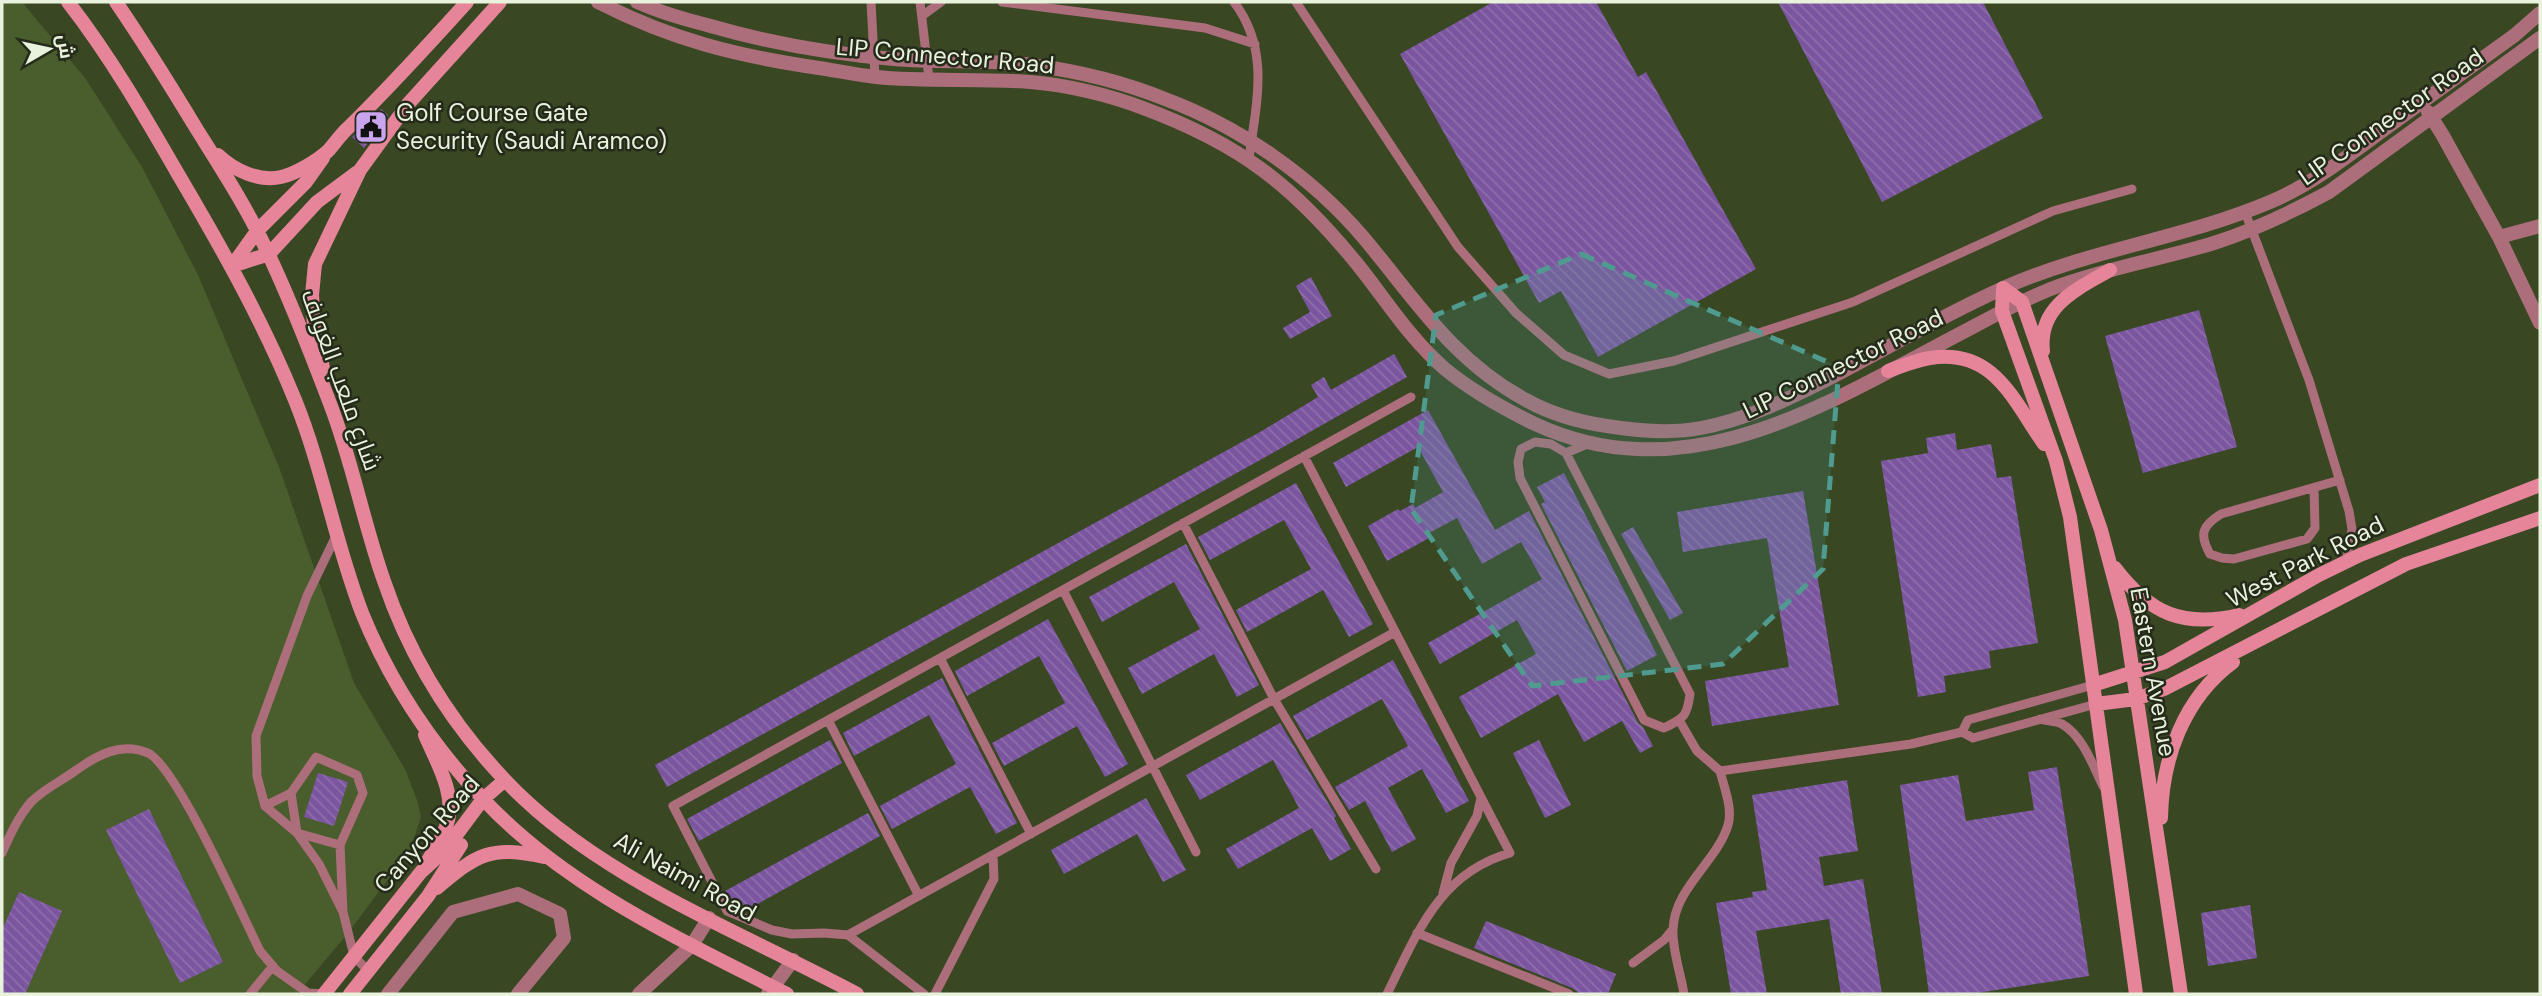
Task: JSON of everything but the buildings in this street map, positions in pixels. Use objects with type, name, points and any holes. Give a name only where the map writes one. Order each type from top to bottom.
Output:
[{"type":"main road","name":"شارع ملعب الغولف","points":[[68,2],[94,36],[133,98],[232,266],[294,399],[314,450],[362,612],[398,687],[417,718]]},
{"type":"main road","name":"شارع ملعب الغولف","points":[[116,2],[206,145],[269,254],[330,404],[384,581],[426,677],[471,740],[505,780]]},
{"type":"main road","points":[[232,266],[257,231],[306,181],[338,137],[390,87],[467,2]]},
{"type":"main road","points":[[330,404],[314,327],[315,264],[359,170],[408,104],[500,2]]},
{"type":"main road","points":[[206,145],[225,163],[241,171],[268,178],[292,173],[327,151]]},
{"type":"main road","points":[[232,266],[269,254],[317,202],[359,170]]},
{"type":"main road","name":"Eastern Avenue","points":[[2044,366],[2043,329],[2056,306],[2064,296],[2110,270]]},
{"type":"main road","points":[[2003,288],[2022,302]]},
{"type":"main road","points":[[2003,288],[2002,312],[2056,461],[2070,517],[2136,994]]},
{"type":"main road","name":"Eastern Avenue","points":[[2022,302],[2110,562],[2125,620],[2181,994]]},
{"type":"main road","points":[[1888,370],[1929,358],[1953,356],[1972,359],[1986,367],[1998,379],[2056,461]]},
{"type":"main road","name":"West Park Road","points":[[2094,685],[2165,662],[2346,562],[2401,537],[2540,485]]},
{"type":"main road","name":"West Park Road","points":[[2096,704],[2136,699],[2164,689],[2406,564],[2540,518]]},
{"type":"main road","points":[[2110,562],[2129,587],[2148,604],[2187,620],[2214,621],[2258,611]]},
{"type":"main road","points":[[2160,858],[2161,802],[2173,747],[2185,719],[2195,699],[2214,676],[2266,637]]},
{"type":"main road","points":[[417,718],[486,802],[546,857],[636,916],[777,992]]},
{"type":"main road","points":[[417,718],[444,782],[450,813],[447,825],[421,872]]},
{"type":"main road","name":"Canyon Road","points":[[324,994],[421,872],[445,850],[505,780]]},
{"type":"main road","name":"Ali Naimi Road","points":[[505,780],[562,830],[602,859],[856,994]]},
{"type":"main road","name":"Canyon Road","points":[[349,994],[428,896],[486,802]]},
{"type":"main road","points":[[428,896],[466,864],[479,857],[509,850],[546,857]]},
{"type":"street","name":"LIP Connector Road","points":[[598,2],[629,18],[700,45],[777,62],[875,77],[1036,82],[1135,105],[1181,122],[1249,159],[1283,185],[1324,224],[1406,329],[1441,366],[1478,394],[1552,431],[1589,443],[1623,449],[1668,450],[1740,438],[1777,425],[2055,287],[2251,230],[2329,192],[2540,38]]},
{"type":"street","name":"LIP Connector Road","points":[[637,2],[692,21],[773,43],[874,57],[1031,65],[1124,84],[1171,100],[1251,142],[1296,172],[1335,207],[1368,243],[1436,329],[1472,365],[1500,386],[1535,405],[1595,425],[1667,431],[1698,429],[1738,419],[1813,386],[2003,288],[2058,265],[2178,234],[2274,200],[2342,161],[2515,35],[2540,13]]},
{"type":"street","points":[[2421,103],[2498,237],[2540,323]]},
{"type":"street","points":[[2498,237],[2540,226]]},
{"type":"street","points":[[388,994],[453,912],[518,894],[560,914],[564,938],[518,994]]},
{"type":"street","points":[[639,994],[692,945],[709,918]]},
{"type":"street","points":[[777,992],[793,960]]},
{"type":"lane","points":[[871,2],[875,77]]},
{"type":"lane","points":[[920,2],[929,79]]},
{"type":"lane","points":[[922,16],[941,2]]},
{"type":"lane","points":[[1002,2],[1205,28],[1255,44]]},
{"type":"lane","points":[[1234,2],[1245,16],[1260,68],[1249,159]]},
{"type":"lane","points":[[1296,2],[1458,247],[1516,313],[1564,355],[1609,374],[1674,361],[1853,302],[2053,211],[2132,188]]},
{"type":"lane","points":[[2245,212],[2309,380],[2340,480],[2352,529],[2346,562]]},
{"type":"lane","points":[[924,994],[848,935],[792,934],[772,930],[727,911],[673,806],[1411,397]]},
{"type":"lane","points":[[1535,442],[1551,444],[1566,453],[1690,694],[1688,710],[1679,720],[1664,728],[1644,720],[1520,478],[1518,461],[1521,449],[1535,442]]},
{"type":"lane","points":[[1566,453],[1589,443]]},
{"type":"lane","points":[[1304,456],[1510,853],[1485,861],[1464,873],[1443,894],[1417,933],[1387,994]]},
{"type":"lane","points":[[2314,488],[2315,528],[2307,538],[2234,559],[2210,554],[2204,542],[2204,532],[2209,522],[2221,514],[2340,480]]},
{"type":"lane","points":[[1182,523],[1274,699],[1376,869]]},
{"type":"lane","points":[[337,533],[307,596],[256,736],[257,776],[265,806],[297,833],[319,863],[343,912]]},
{"type":"lane","points":[[1063,590],[1196,852]]},
{"type":"lane","points":[[848,935],[1395,632]]},
{"type":"lane","points":[[940,658],[1031,834]]},
{"type":"lane","points":[[1962,732],[1968,720],[2094,685]]},
{"type":"lane","points":[[1720,771],[1911,744],[1962,732],[1973,738],[2096,704]]},
{"type":"lane","points":[[2038,719],[2062,724],[2074,735],[2086,751],[2108,796]]},
{"type":"lane","points":[[828,720],[919,896]]},
{"type":"lane","points":[[1679,720],[1697,751],[1720,771],[1729,823],[1679,903],[1673,929],[1684,994]]},
{"type":"lane","points":[[2,853],[14,827],[32,801],[96,756],[123,748],[148,754],[163,766],[184,799],[260,951],[273,966],[308,993],[324,994]]},
{"type":"lane","points":[[265,806],[290,793],[316,757],[357,775],[363,793],[340,845],[343,912],[354,956],[368,971]]},
{"type":"lane","points":[[290,793],[297,833]]},
{"type":"lane","points":[[1443,894],[1451,863],[1478,816],[1481,798]]},
{"type":"lane","points":[[297,833],[340,845]]},
{"type":"lane","points":[[935,994],[993,879],[993,855]]},
{"type":"lane","points":[[1633,963],[1664,940],[1673,929]]},
{"type":"lane","points":[[1417,933],[1569,994]]},
{"type":"lane","points":[[250,994],[273,966]]},
{"type":"highlighted area","points":[[1581,254],[1839,367],[1823,569],[1723,664],[1532,686],[1411,509],[1436,315]]},
{"type":"green space","points":[[2,2],[22,2],[85,78],[142,167],[198,275],[279,467],[354,683],[405,769],[417,800],[421,817],[410,850],[348,933],[297,994],[2,994]]},
{"type":"place","name":"Golf Course Gate Security (Saudi Aramco)","points":[[371,127]]}]
